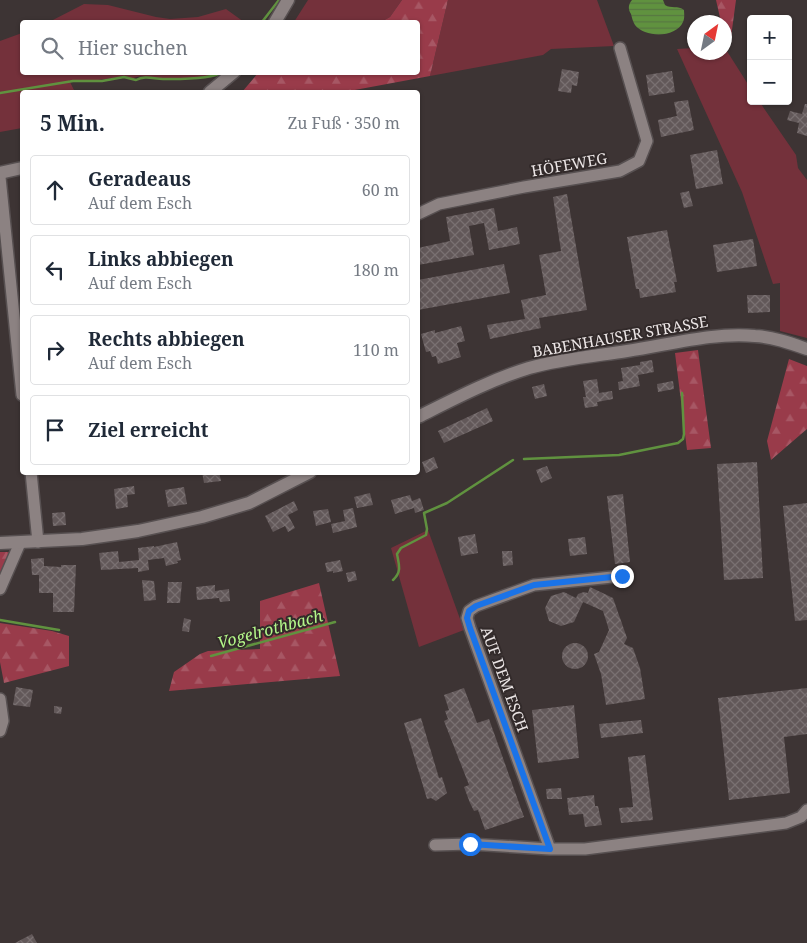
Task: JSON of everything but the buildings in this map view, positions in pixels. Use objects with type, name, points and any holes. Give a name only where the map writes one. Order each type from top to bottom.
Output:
[{"type":"main road","points":[[276,20],[288,0]]},
{"type":"main road","points":[[212,90],[230,75]]},
{"type":"main road","points":[[0,173],[20,168]]},
{"type":"main road","name":"BABENHAUSER STRASSE","points":[[420,416],[505,377],[528,369],[559,362],[717,336],[744,335],[766,337],[807,349]]},
{"type":"main road","points":[[0,544],[82,539],[202,518],[249,503],[304,475]]},
{"type":"street","name":"HÖFEWEG","points":[[420,213],[439,204],[620,171],[639,161],[647,141],[620,48]]},
{"type":"street","points":[[0,177],[20,358]]},
{"type":"street","points":[[31,475],[38,542]]},
{"type":"street","points":[[0,590],[20,543]]},
{"type":"street","name":"AUF DEM ESCH","points":[[550,849],[467,618],[469,611],[476,606],[534,585],[622,576]]},
{"type":"street","points":[[0,699],[2,721],[0,731]]},
{"type":"street","points":[[435,845],[470,844],[550,849],[585,849],[769,826],[794,821],[807,810]]},
{"type":"shaded area","points":[[308,0],[402,0],[390,17],[385,20],[295,20]]},
{"type":"shaded area","points":[[448,0],[597,0],[614,46],[551,49],[543,55],[430,76]]},
{"type":"shaded area","points":[[632,0],[663,0],[667,6],[684,10],[683,22],[674,31],[667,33],[653,34],[646,32],[634,23],[629,9]]},
{"type":"shaded area","points":[[84,4],[108,5],[170,19],[198,17],[226,9],[241,20],[53,20]]},
{"type":"shaded area","points":[[20,34],[20,75],[211,75],[189,78],[142,76],[132,79],[120,77],[98,80],[69,80],[74,90],[20,90],[20,128],[0,132],[0,41]]},
{"type":"shaded area","points":[[687,48],[687,60],[732,59],[747,83],[747,105],[762,105],[796,155],[798,168],[807,180],[807,338],[780,331],[780,283],[773,284],[742,192],[677,49]]},
{"type":"shaded area","points":[[428,530],[464,630],[419,647],[391,548]]},
{"type":"green space","points":[[402,0],[448,0],[430,76],[355,90],[244,90],[256,75],[420,75],[420,20],[385,20],[390,17]]},
{"type":"green space","points":[[716,0],[736,0],[732,30],[732,15],[719,15]]},
{"type":"green space","points":[[698,350],[711,448],[687,450],[675,353]]},
{"type":"green space","points":[[789,359],[807,366],[807,429],[771,460],[767,441]]},
{"type":"green space","points":[[0,552],[10,552],[11,558],[0,577]]},
{"type":"green space","points":[[319,583],[340,676],[169,691],[174,672],[200,654],[208,651],[260,649],[260,601]]},
{"type":"green space","points":[[0,623],[52,631],[69,636],[69,666],[4,683],[0,662]]},
{"type":"waterway","points":[[264,20],[279,0]]},
{"type":"waterway","points":[[0,93],[73,81],[102,81],[124,77],[136,80],[146,77],[163,79],[194,78],[217,75]]},
{"type":"waterway","name":"Vogelrothbach","points":[[524,459],[619,455],[678,443],[683,439],[684,434],[682,393]]},
{"type":"waterway","name":"Vogelrothbach","points":[[393,580],[399,571],[397,554],[401,548],[426,535],[427,529],[424,513],[447,503],[513,460]]},
{"type":"waterway","name":"Vogelrothbach","points":[[0,620],[59,630]]},
{"type":"waterway","name":"Vogelrothbach","points":[[211,656],[335,622]]},
{"type":"route","points":[[470,844],[550,849],[470,628],[467,618],[469,611],[476,606],[546,582],[622,576]]}]
